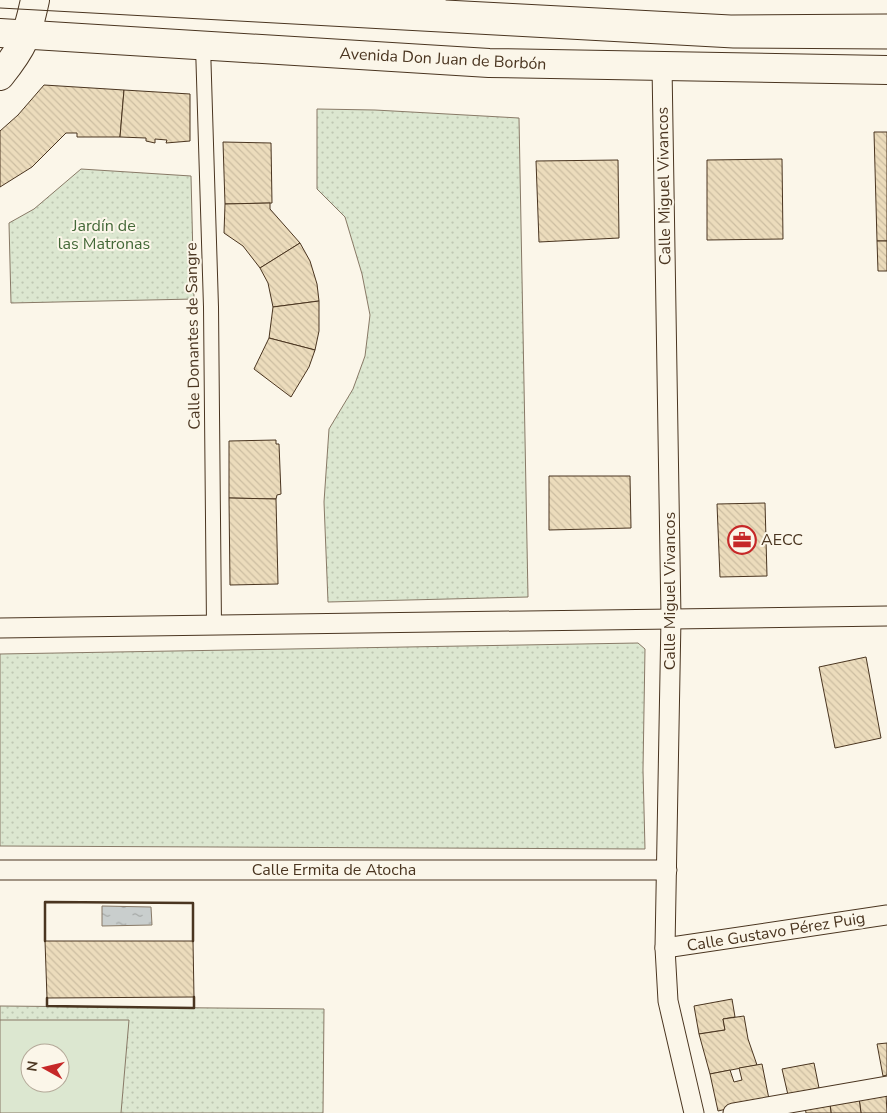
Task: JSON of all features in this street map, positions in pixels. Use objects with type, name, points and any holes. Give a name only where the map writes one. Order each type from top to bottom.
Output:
[{"type":"main road","points":[[0,76],[20,50],[27,35],[35,0]]},
{"type":"main road","name":"Avenida Don Juan de Borbón","points":[[0,34],[488,63],[887,70]]},
{"type":"street","name":"Calle Donantes de Sangre","points":[[203,46],[211,307],[214,625]]},
{"type":"street","name":"Calle Miguel Vivancos","points":[[662,66],[671,618],[668,870],[665,948],[668,1001],[694,1113]]},
{"type":"street","points":[[0,628],[887,616]]},
{"type":"street","name":"Calle Ermita de Atocha","points":[[0,870],[668,870]]},
{"type":"street","name":"Calle Gustavo Pérez Puig","points":[[665,948],[887,915]]},
{"type":"street","points":[[733,1113],[887,1086]]},
{"type":"green space","points":[[317,109],[375,110],[519,118],[528,597],[328,602],[324,502],[329,429],[353,389],[365,356],[370,315],[362,274],[345,217],[317,189]]},
{"type":"green space","name":"Jardín de las Matronas","points":[[81,169],[191,176],[194,299],[11,303],[9,223],[34,209]]},
{"type":"green space","points":[[638,643],[645,649],[643,770],[645,849],[0,846],[0,654]]},
{"type":"green space","points":[[0,1006],[324,1009],[323,1113],[0,1113]]},
{"type":"green space","points":[[0,1020],[129,1020],[121,1113],[0,1113]]},
{"type":"water","points":[[102,906],[151,907],[152,925],[102,926]]},
{"type":"building","points":[[44,85],[124,90],[120,137],[77,137],[77,133],[66,133],[32,167],[0,187],[0,131],[18,115]]},
{"type":"building","points":[[124,90],[190,94],[190,141],[166,143],[167,140],[155,139],[155,143],[146,141],[146,138],[120,137]]},
{"type":"building","points":[[874,132],[887,132],[887,241],[877,241]]},
{"type":"building","points":[[223,142],[271,143],[272,203],[225,204]]},
{"type":"building","points":[[782,159],[783,239],[707,240],[707,160]]},
{"type":"building","points":[[618,160],[619,238],[539,242],[536,161]]},
{"type":"building","points":[[270,203],[270,209],[300,243],[260,268],[243,246],[224,233],[225,204]]},
{"type":"building","points":[[877,241],[887,241],[887,271],[878,271]]},
{"type":"building","points":[[300,243],[310,261],[317,284],[319,301],[273,307],[268,283],[260,268]]},
{"type":"building","points":[[319,301],[319,331],[315,350],[269,338],[273,307]]},
{"type":"building","points":[[269,338],[315,350],[309,367],[291,397],[254,369]]},
{"type":"building","points":[[276,440],[276,444],[279,444],[281,494],[277,495],[276,499],[229,498],[229,441]]},
{"type":"building","points":[[549,476],[630,476],[631,528],[549,530]]},
{"type":"building","points":[[229,498],[276,499],[278,584],[230,585]]},
{"type":"building","name":"AECC","points":[[765,503],[767,576],[720,577],[717,504]]},
{"type":"building","points":[[866,657],[881,738],[835,748],[819,667]]},
{"type":"building","points":[[45,941],[193,941],[194,997],[47,998]]},
{"type":"building","points":[[732,999],[735,1017],[723,1019],[725,1030],[699,1034],[694,1006]]},
{"type":"building","points":[[744,1016],[748,1039],[757,1065],[710,1074],[699,1034],[725,1030],[723,1019]]},
{"type":"building","points":[[887,1043],[887,1075],[883,1076],[877,1044]]},
{"type":"building","points":[[814,1063],[819,1088],[788,1095],[782,1069]]},
{"type":"building","points":[[762,1064],[769,1099],[718,1111],[710,1074],[730,1070],[734,1082],[742,1080],[739,1068]]},
{"type":"building","points":[[886,1094],[887,1113],[861,1113],[859,1098]]},
{"type":"building","points":[[859,1098],[861,1113],[831,1113],[830,1103]]},
{"type":"building","points":[[830,1103],[831,1113],[806,1113],[805,1107]]},
{"type":"tram line","points":[[446,0],[731,15],[887,14]]},
{"type":"tram line","points":[[0,8],[733,48],[887,49]]},
{"type":"wall","points":[[45,941],[45,902],[193,903],[193,941]]},
{"type":"wall","points":[[47,998],[47,1006],[194,1008],[194,997]]},
{"type":"place","name":"AECC","points":[[742,540]]}]
